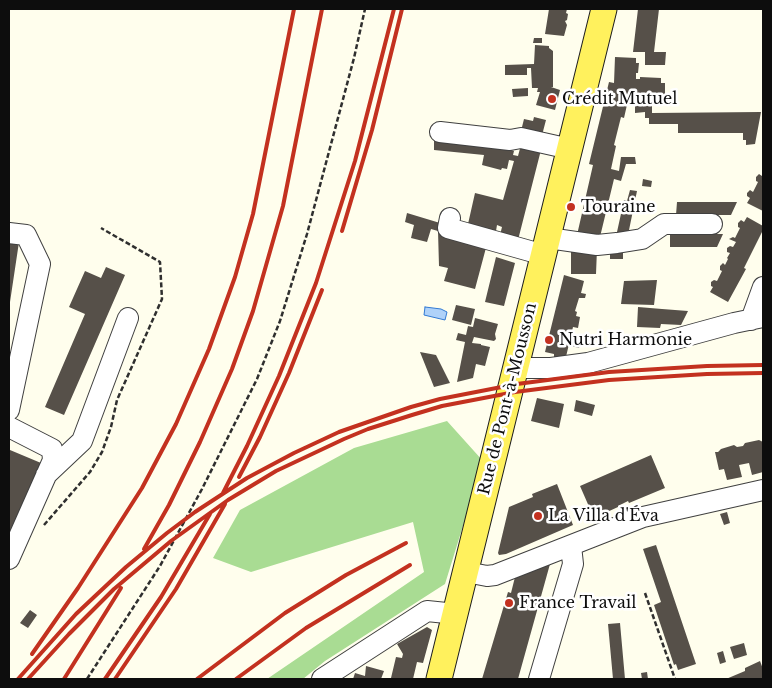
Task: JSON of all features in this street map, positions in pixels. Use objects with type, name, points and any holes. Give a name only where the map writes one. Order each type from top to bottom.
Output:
[{"type":"main road","name":"Rue de Pont-à-Mousson","points":[[440,679],[604,9]]},
{"type":"street","points":[[440,132],[510,140],[520,138],[570,149]]},
{"type":"street","points":[[450,218],[448,228],[546,246],[617,243],[642,239],[664,224],[712,224]]},
{"type":"street","points":[[9,233],[26,235],[40,264],[9,410]]},
{"type":"street","points":[[516,368],[551,368],[588,363],[734,323],[757,319],[763,287]]},
{"type":"street","points":[[46,475],[82,440],[128,318]]},
{"type":"street","points":[[9,559],[53,460],[52,449],[14,430]]},
{"type":"street","points":[[466,572],[487,576],[495,575],[643,517],[763,490]]},
{"type":"street","points":[[539,679],[573,564],[571,546]]},
{"type":"street","points":[[322,679],[427,612],[456,614]]},
{"type":"path","points":[[88,679],[160,566],[215,464],[256,379],[280,321],[307,234],[352,66],[365,9]]},
{"type":"path","points":[[645,593],[675,679]]},
{"type":"green space","points":[[447,421],[483,461],[445,584],[325,661],[303,679],[267,679],[424,572],[413,522],[251,572],[213,558],[240,510],[354,448]]},
{"type":"water","points":[[425,307],[441,309],[447,312],[445,320],[424,315]]},
{"type":"building","points":[[549,9],[567,9],[567,20],[565,21],[567,25],[564,36],[545,34]]},
{"type":"building","points":[[638,9],[659,9],[654,52],[666,52],[665,65],[645,65],[645,52],[633,52]]},
{"type":"building","points":[[534,38],[542,38],[542,43],[533,43]]},
{"type":"building","points":[[535,45],[549,46],[553,51],[553,87],[551,87],[560,90],[555,110],[536,105],[540,92],[537,92],[538,88],[532,88],[531,68],[527,68],[527,75],[505,75],[505,65],[534,64]]},
{"type":"building","points":[[615,57],[636,58],[636,63],[639,63],[636,79],[640,79],[640,77],[661,78],[661,83],[665,83],[665,95],[638,95],[633,93],[632,97],[629,96],[624,118],[621,117],[614,145],[616,146],[611,169],[619,171],[621,157],[635,157],[636,164],[626,164],[621,181],[614,179],[599,241],[577,235],[593,165],[589,164],[609,82],[614,83]]},
{"type":"building","points":[[528,88],[528,96],[513,97],[512,89]]},
{"type":"building","points":[[635,104],[652,104],[652,113],[761,112],[755,144],[746,145],[746,140],[743,140],[743,133],[678,133],[678,124],[649,124],[649,118],[645,118],[645,112],[635,113]]},
{"type":"building","points":[[534,117],[546,120],[541,139],[520,135],[524,119],[533,121]]},
{"type":"building","points":[[434,137],[507,149],[514,151],[513,155],[518,156],[522,141],[542,146],[518,240],[500,235],[502,227],[497,225],[496,231],[468,224],[475,193],[503,200],[514,161],[509,160],[507,169],[502,168],[501,170],[482,165],[484,155],[434,150]]},
{"type":"building","points":[[763,173],[763,211],[747,203],[750,198],[747,196],[747,193],[750,190],[753,192],[758,182],[756,177],[759,174],[762,176]]},
{"type":"building","points":[[643,179],[652,181],[651,187],[642,186]]},
{"type":"building","points":[[630,190],[637,191],[628,235],[617,232],[624,200],[627,201]]},
{"type":"building","points":[[677,202],[737,202],[731,215],[676,215]]},
{"type":"building","points":[[407,213],[440,223],[438,231],[431,229],[427,242],[411,238],[414,225],[405,222]]},
{"type":"building","points":[[747,217],[763,226],[763,230],[744,268],[746,269],[728,302],[710,292],[713,287],[711,282],[717,281],[722,271],[720,266],[723,263],[725,265],[730,253],[727,252],[727,248],[733,247],[736,242],[729,239],[735,238],[740,228],[738,223],[741,220],[744,222]]},
{"type":"building","points":[[438,231],[487,244],[475,289],[444,281],[448,268],[439,266]]},
{"type":"building","points":[[670,234],[723,234],[717,247],[670,247]]},
{"type":"building","points":[[9,240],[19,242],[10,302],[9,302]]},
{"type":"building","points":[[571,249],[597,249],[596,274],[571,274]]},
{"type":"building","points":[[610,249],[623,249],[623,259],[610,259]]},
{"type":"building","points":[[496,257],[515,263],[504,306],[485,302]]},
{"type":"building","points":[[106,267],[125,275],[64,415],[45,407],[85,314],[69,307],[85,271],[101,278]]},
{"type":"building","points":[[564,275],[584,281],[581,293],[586,294],[585,298],[579,298],[575,311],[577,312],[576,316],[580,317],[578,328],[573,327],[565,361],[554,358],[554,354],[545,352]]},
{"type":"building","points":[[657,280],[654,305],[621,304],[624,281]]},
{"type":"building","points":[[456,305],[475,309],[471,325],[452,320]]},
{"type":"building","points":[[638,307],[688,311],[681,325],[661,324],[660,328],[637,327]]},
{"type":"building","points":[[475,318],[498,324],[495,334],[496,339],[494,341],[474,337],[472,343],[490,347],[485,366],[476,364],[473,378],[457,382],[465,342],[456,340],[458,333],[466,335],[468,326],[473,327]]},
{"type":"building","points":[[575,338],[581,340],[579,348],[572,346]]},
{"type":"building","points":[[420,352],[436,355],[450,383],[434,387]]},
{"type":"building","points":[[537,398],[564,404],[559,428],[531,421]]},
{"type":"building","points":[[576,400],[595,405],[592,416],[574,411]]},
{"type":"building","points":[[759,440],[763,442],[763,472],[752,475],[749,463],[739,465],[742,477],[727,480],[724,469],[719,470],[715,452],[734,445],[737,447],[743,446],[745,443]]},
{"type":"building","points":[[10,450],[41,463],[17,528],[9,532],[9,453]]},
{"type":"building","points":[[651,455],[665,488],[629,503],[628,501],[594,518],[580,486]]},
{"type":"building","name":"La Villa d'Éva","points":[[557,484],[573,525],[506,554],[499,555],[509,507],[533,497],[532,494]]},
{"type":"building","points":[[727,512],[730,523],[724,525],[720,514]]},
{"type":"building","points":[[656,545],[696,664],[678,670],[676,664],[674,665],[654,605],[661,602],[643,549]]},
{"type":"building","points":[[550,564],[518,679],[482,679],[508,592],[511,593],[515,577]]},
{"type":"building","points":[[30,610],[37,615],[28,628],[20,623]]},
{"type":"building","points":[[620,623],[625,679],[613,679],[608,624]]},
{"type":"building","points":[[427,627],[432,630],[423,663],[417,662],[413,679],[391,678],[396,657],[402,658],[403,654],[397,644]]},
{"type":"building","points":[[744,643],[747,655],[734,659],[730,647]]},
{"type":"building","points":[[723,651],[726,662],[720,664],[717,653]]},
{"type":"building","points":[[760,661],[763,669],[763,678],[726,679],[745,671],[745,668]]},
{"type":"building","points":[[366,666],[384,671],[381,679],[353,679],[355,673],[365,676]]},
{"type":"building","points":[[647,672],[648,679],[642,679],[641,673]]},
{"type":"railway","points":[[32,654],[78,588],[142,488],[176,424],[209,349],[235,277],[253,214],[294,9]]},
{"type":"railway","points":[[144,549],[169,505],[200,442],[232,369],[253,311],[283,206],[322,9]]},
{"type":"railway","points":[[223,493],[279,376],[316,283],[355,161],[394,9]]},
{"type":"railway","points":[[342,231],[372,130],[402,9]]},
{"type":"railway","points":[[239,477],[260,437],[289,373],[322,290]]},
{"type":"railway","points":[[18,679],[76,614],[126,567],[167,533],[247,478],[339,432],[440,399],[517,384],[609,372],[707,366],[763,365]]},
{"type":"railway","points":[[28,679],[114,589],[171,541],[228,500],[276,471],[368,429],[442,406],[515,392],[609,380],[707,374],[763,373]]},
{"type":"railway","points":[[115,679],[176,589],[225,504]]},
{"type":"railway","points":[[105,679],[161,597],[210,514]]},
{"type":"railway","points":[[197,679],[285,613],[346,575],[406,543]]},
{"type":"railway","points":[[236,679],[306,628],[410,565]]},
{"type":"railway","points":[[64,679],[121,588]]},
{"type":"place","name":"Crédit Mutuel","points":[[552,99]]},
{"type":"place","name":"Touraine","points":[[571,207]]},
{"type":"place","name":"Nutri Harmonie","points":[[549,340]]},
{"type":"place","name":"La Villa d'Éva","points":[[538,516]]},
{"type":"place","name":"France Travail","points":[[509,603]]}]
